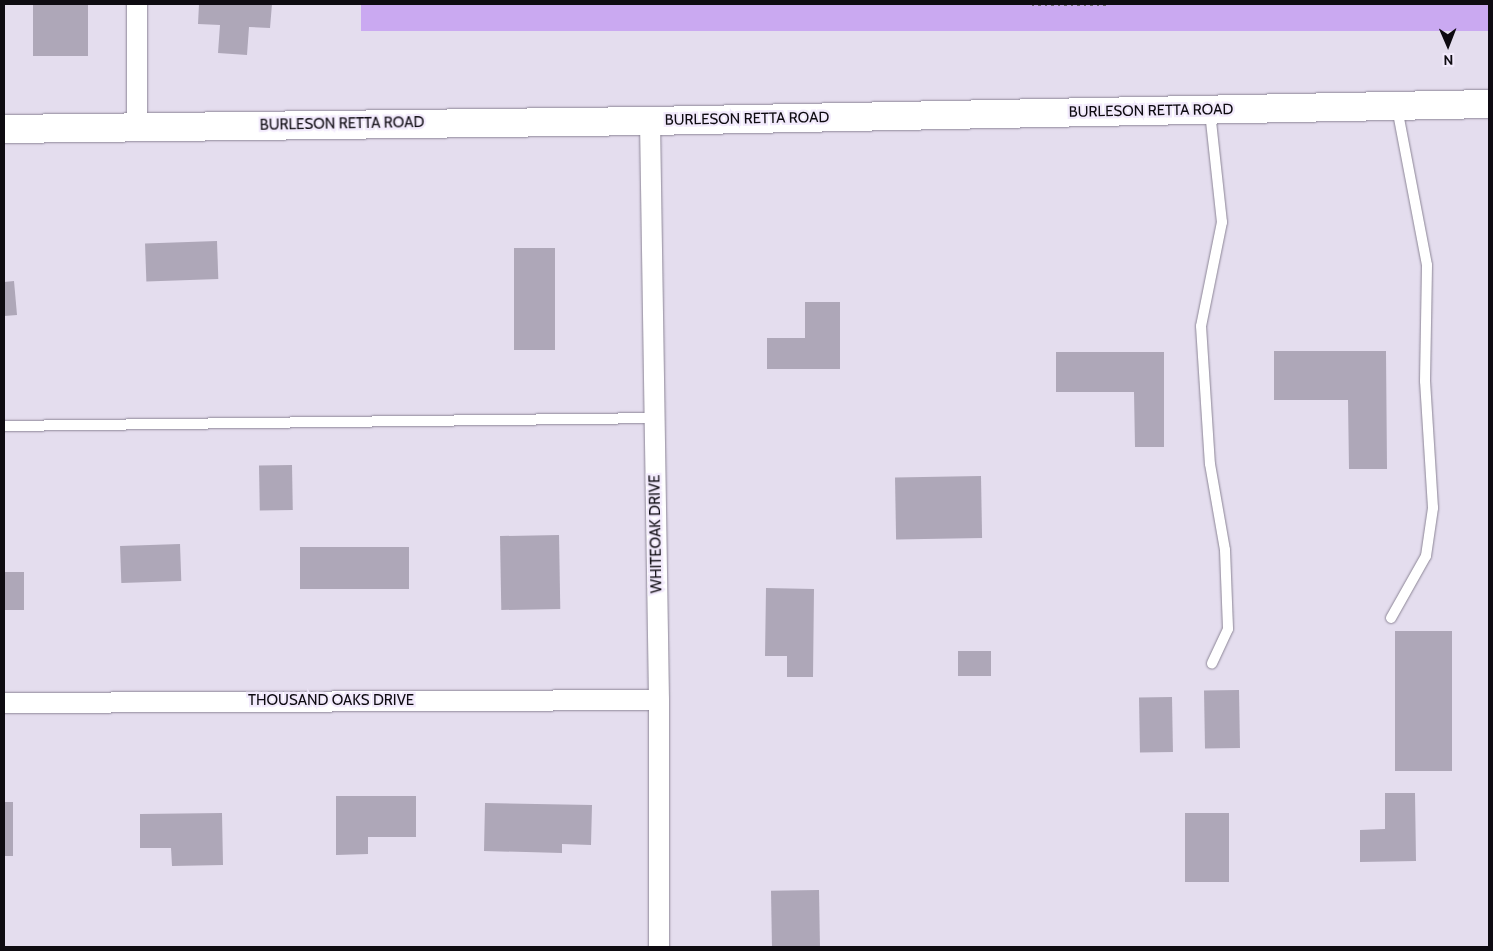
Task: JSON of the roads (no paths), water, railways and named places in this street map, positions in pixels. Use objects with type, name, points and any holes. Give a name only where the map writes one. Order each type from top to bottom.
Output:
[{"type":"street","points":[[137,4],[137,127]]},
{"type":"street","name":"BURLESON RETTA ROAD","points":[[4,129],[650,121],[1489,104]]},
{"type":"street","name":"WHITEOAK DRIVE","points":[[650,121],[659,700],[659,947]]},
{"type":"street","name":"THOUSAND OAKS DRIVE","points":[[4,703],[659,700]]},
{"type":"lane","points":[[1391,618],[1426,556],[1433,508],[1425,381],[1428,265],[1397,106]]},
{"type":"lane","points":[[1210,110],[1222,222],[1201,326],[1210,464],[1225,550],[1228,629],[1212,664]]},
{"type":"lane","points":[[4,426],[655,418]]}]
